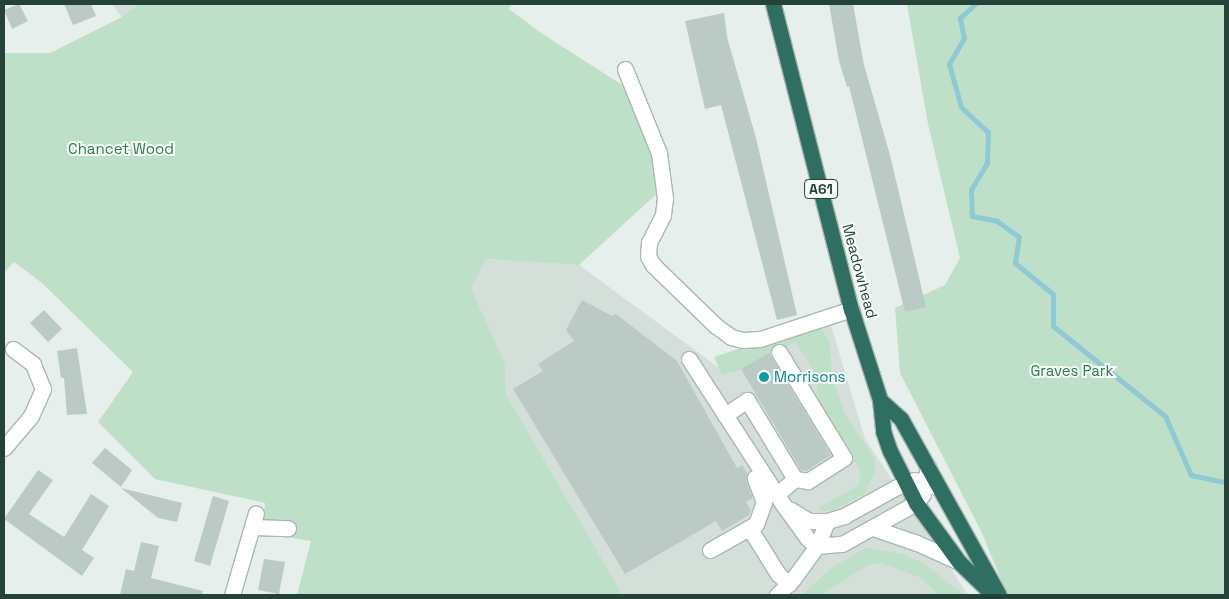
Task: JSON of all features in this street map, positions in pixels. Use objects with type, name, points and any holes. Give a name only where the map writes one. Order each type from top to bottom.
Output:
[{"type":"highway","name":"Meadowhead","points":[[773,4],[851,309],[880,400],[883,431],[904,482],[916,503],[959,562],[993,595]]},
{"type":"highway","points":[[880,400],[901,419],[928,466],[933,485],[999,595]]},
{"type":"street","points":[[625,69],[659,153],[665,198],[663,214],[649,242],[648,256],[652,265],[716,326],[731,337],[743,340],[760,339],[851,309]]},
{"type":"street","points":[[4,448],[31,416],[43,389],[33,364],[13,349]]},
{"type":"street","points":[[725,415],[747,400],[795,479],[808,481],[844,458],[779,352]]},
{"type":"street","points":[[688,358],[779,499],[808,539],[817,546],[836,546],[873,528],[916,503],[933,485]]},
{"type":"street","points":[[710,550],[750,529],[763,511],[764,496],[743,454],[741,440]]},
{"type":"street","points":[[779,499],[795,479]]},
{"type":"street","points":[[779,499],[801,518],[827,521],[844,516],[904,482],[916,480],[933,485]]},
{"type":"street","points":[[232,595],[255,520],[288,528]]},
{"type":"street","points":[[777,595],[789,584],[817,546],[827,521]]},
{"type":"street","points":[[873,528],[917,543],[959,562]]},
{"type":"street","points":[[750,529],[778,574],[789,584]]},
{"type":"shaded area","points":[[112,4],[140,4],[122,16]]},
{"type":"shaded area","points":[[486,259],[579,265],[718,367],[775,349],[830,322],[865,439],[968,595],[623,595],[506,394],[505,364],[470,288]]},
{"type":"green space","name":"Chancet Wood","points":[[111,4],[122,16],[140,4],[511,4],[509,9],[541,33],[638,95],[662,189],[579,265],[486,259],[471,288],[505,364],[506,394],[623,595],[297,595],[311,541],[262,533],[265,503],[155,479],[98,422],[133,372],[42,283],[14,262],[4,273],[4,53],[50,53],[122,17]]},
{"type":"green space","name":"Graves Park","points":[[907,4],[1225,4],[1225,595],[1008,595],[1006,592],[982,533],[900,373],[895,308],[945,285],[960,258],[928,124]]},
{"type":"green space","points":[[816,323],[829,340],[833,381],[846,416],[874,457],[876,470],[864,494],[833,510],[823,511],[817,509],[859,485],[861,472],[819,402],[815,374],[796,342],[737,371],[722,375],[714,357]]},
{"type":"green space","points":[[867,547],[902,554],[923,563],[964,595],[939,595],[919,577],[881,563],[868,565],[820,595],[802,595],[831,568]]},
{"type":"building","points":[[19,4],[28,21],[12,29],[4,10]]},
{"type":"building","points":[[64,4],[91,4],[96,16],[73,25]]},
{"type":"building","points":[[829,4],[853,4],[864,65],[890,155],[926,307],[905,312],[849,86],[847,87],[839,61]]},
{"type":"building","points":[[724,13],[727,37],[756,138],[797,315],[777,320],[721,105],[705,109],[685,21]]},
{"type":"building","points":[[582,300],[612,316],[616,314],[677,361],[737,468],[742,465],[747,473],[746,481],[753,498],[746,502],[751,511],[749,515],[722,531],[716,521],[625,574],[513,389],[543,371],[538,364],[574,341],[566,330]]},
{"type":"building","points":[[44,310],[62,329],[48,342],[30,323]]},
{"type":"building","points":[[77,348],[87,414],[67,415],[64,378],[61,378],[57,351]]},
{"type":"building","name":"Morrisons","points":[[769,353],[831,455],[806,471],[801,470],[741,369]]},
{"type":"building","points":[[105,448],[132,470],[121,487],[92,463]]},
{"type":"building","points":[[38,470],[53,480],[29,514],[64,537],[91,494],[109,506],[82,550],[94,558],[82,576],[4,519]]},
{"type":"building","points":[[121,488],[182,503],[177,522],[158,518]]},
{"type":"building","points":[[213,496],[229,501],[210,566],[194,561]]},
{"type":"building","points":[[141,542],[159,546],[151,578],[203,591],[202,595],[120,595],[126,569],[134,571]]},
{"type":"building","points":[[264,559],[285,562],[279,594],[258,590]]},
{"type":"waterway","points":[[975,4],[960,18],[964,38],[949,64],[961,107],[988,132],[987,163],[971,190],[972,216],[997,221],[1019,237],[1015,263],[1053,294],[1053,326],[1165,416],[1191,475],[1225,482]]},
{"type":"place","name":"Morrisons","points":[[764,377]]}]
